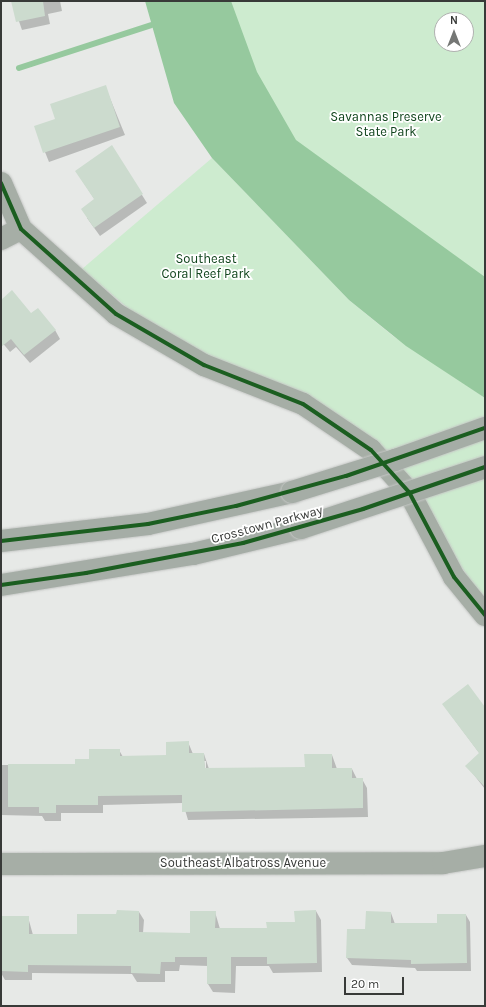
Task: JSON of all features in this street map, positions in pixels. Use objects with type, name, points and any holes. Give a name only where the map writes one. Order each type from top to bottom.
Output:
[{"type":"main road","name":"Crosstown Parkway","points":[[1,542],[148,524],[292,492],[395,460],[485,428]]},
{"type":"main road","name":"Crosstown Parkway","points":[[1,585],[147,562],[301,528],[485,467]]},
{"type":"street","points":[[1,183],[21,229],[116,314],[144,333],[204,365],[303,404],[371,450],[409,492],[451,571],[485,615]]},
{"type":"street","points":[[1,239],[21,229]]},
{"type":"street","name":"Southeast Albatross Avenue","points":[[1,864],[444,863],[485,856]]},
{"type":"green space","name":"Savannas Preserve State Park","points":[[193,1],[485,1],[485,329],[334,215]]},
{"type":"green space","name":"Southeast Coral Reef Park","points":[[212,158],[349,300],[393,336],[485,398],[485,603],[399,472],[223,363],[137,316],[82,269]]},
{"type":"shaded area","points":[[145,1],[231,1],[257,72],[296,140],[485,277],[485,398],[406,346],[349,300],[212,158],[174,103]]},
{"type":"building","points":[[11,1],[43,1],[45,16],[16,22]]},
{"type":"building","points":[[106,85],[120,127],[43,153],[34,126],[55,119],[50,104]]},
{"type":"building","points":[[112,145],[143,194],[94,228],[81,209],[94,199],[75,171]]},
{"type":"building","points":[[202,258],[208,261],[211,267],[208,273],[202,276],[196,273],[193,267],[196,261]]},
{"type":"building","points":[[12,290],[31,313],[38,308],[56,330],[24,355],[11,339],[1,347],[1,300]]},
{"type":"building","points":[[468,684],[485,707],[485,787],[465,766],[479,753],[442,704]]},
{"type":"building","points":[[189,741],[189,753],[204,753],[205,768],[305,767],[304,754],[332,754],[332,768],[352,768],[352,778],[363,778],[363,808],[182,812],[182,795],[98,796],[98,805],[56,805],[56,813],[39,813],[39,807],[8,807],[8,764],[75,764],[75,759],[89,759],[89,749],[120,749],[120,756],[166,755],[166,742]]},
{"type":"building","points":[[117,910],[139,911],[139,932],[190,933],[190,911],[216,911],[215,928],[267,928],[266,922],[295,922],[294,911],[316,910],[317,963],[267,964],[267,957],[231,957],[231,984],[207,984],[207,957],[175,957],[175,962],[161,962],[160,974],[131,973],[131,966],[28,965],[28,972],[1,971],[2,916],[29,916],[29,934],[77,934],[77,914],[116,914]]},
{"type":"building","points":[[366,911],[391,912],[391,923],[437,923],[437,914],[466,914],[467,963],[411,964],[411,960],[346,958],[347,929],[365,929]]},
{"type":"waterway","points":[[19,68],[151,25]]},
{"type":"cycle path","points":[[1,183],[21,229],[116,314],[204,365],[303,404],[371,450],[409,492],[454,577],[485,615]]},
{"type":"cycle path","points":[[1,541],[148,524],[236,506],[346,476],[485,428]]},
{"type":"cycle path","points":[[1,585],[86,573],[243,543],[363,509],[485,467]]}]
